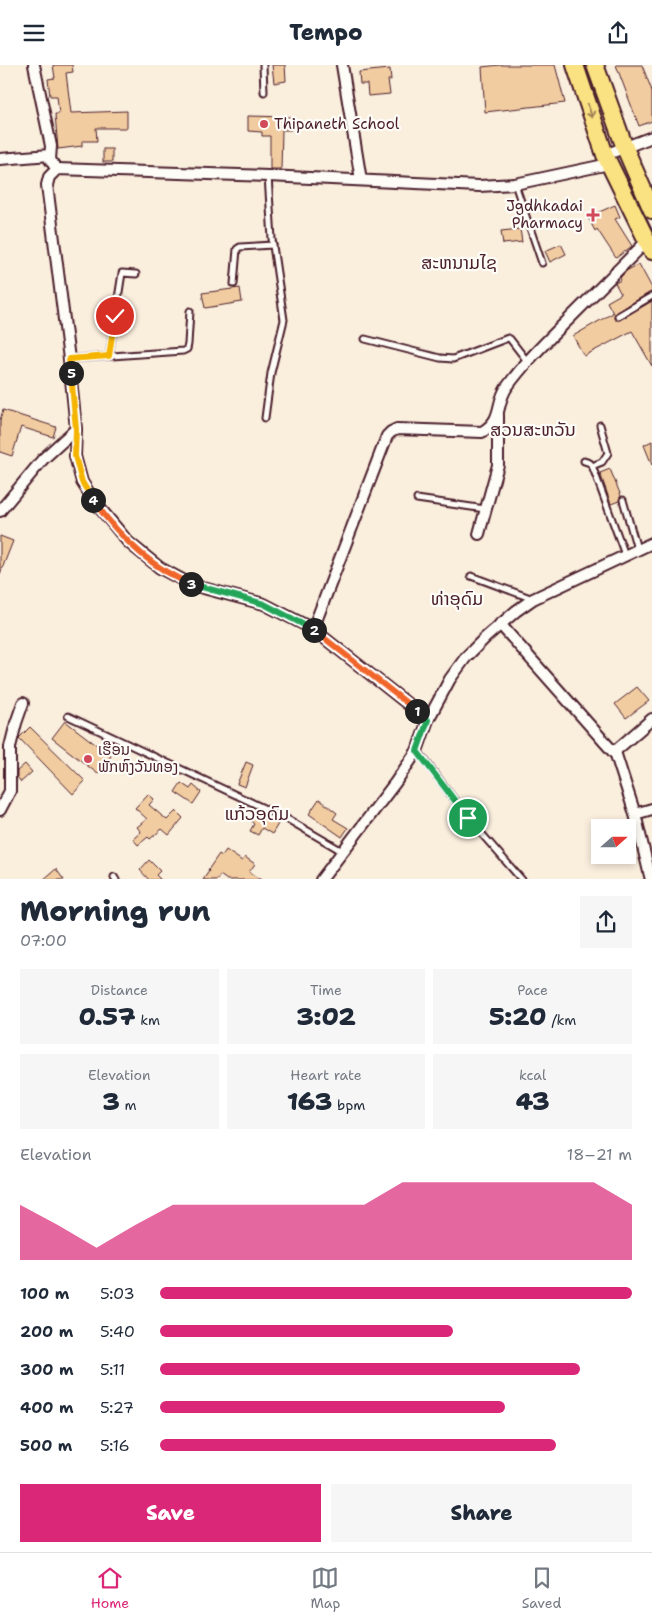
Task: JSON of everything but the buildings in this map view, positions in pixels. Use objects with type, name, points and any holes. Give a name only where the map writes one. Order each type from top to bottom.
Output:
[{"type":"highway","points":[[575,65],[607,160],[649,246]]},
{"type":"highway","points":[[595,65],[625,147],[652,210]]},
{"type":"street","points":[[34,65],[51,146],[50,160],[57,169]]},
{"type":"street","points":[[342,65],[360,180]]},
{"type":"street","points":[[428,720],[313,629],[264,604],[185,582],[170,575],[128,542],[112,524],[82,482],[75,456],[76,429],[47,185],[49,177],[57,169],[479,186],[515,184],[607,160],[625,147],[652,137]]},
{"type":"street","points":[[0,159],[50,155]]},
{"type":"street","points":[[479,534],[498,465],[498,415],[502,396],[506,389],[528,361],[649,246]]},
{"type":"street","points":[[313,629],[387,436],[397,429],[482,431],[490,427],[498,415]]},
{"type":"street","points":[[0,511],[44,459],[76,429]]},
{"type":"street","points":[[321,879],[395,783],[417,751],[428,720],[450,679],[466,657],[500,624],[533,599],[652,543]]},
{"type":"street","points":[[500,624],[614,752],[635,814],[651,879]]},
{"type":"street","points":[[0,810],[10,791],[10,747],[23,703]]},
{"type":"street","points":[[614,752],[652,719]]},
{"type":"street","points":[[635,814],[652,809]]},
{"type":"lane","points":[[263,65],[264,92]]},
{"type":"lane","points":[[265,418],[271,373],[284,320],[273,245],[268,176]]},
{"type":"lane","points":[[515,184],[542,263]]},
{"type":"lane","points":[[234,284],[237,249],[240,247],[273,245]]},
{"type":"lane","points":[[109,356],[122,273],[136,274]]},
{"type":"lane","points":[[618,315],[652,296]]},
{"type":"lane","points":[[69,359],[183,351],[187,349],[190,311]]},
{"type":"lane","points":[[365,339],[440,358],[453,359],[508,338],[528,361]]},
{"type":"lane","points":[[592,466],[602,462],[608,455],[608,449],[600,425]]},
{"type":"lane","points":[[584,461],[592,466],[625,555]]},
{"type":"lane","points":[[417,499],[486,509]]},
{"type":"lane","points":[[623,500],[637,549]]},
{"type":"lane","points":[[471,576],[533,599]]},
{"type":"lane","points":[[68,716],[289,820],[342,851]]},
{"type":"lane","points":[[417,751],[468,818],[521,879]]},
{"type":"place","name":"Thipaneth School","points":[[264,124]]},
{"type":"place","name":"Jgdhkadai Pharmacy","points":[[593,215]]},
{"type":"place","name":"ເຮືອນ ພັກຫົງວັນທອງ","points":[[88,759]]},
{"type":"district","name":"ສະຫນາມໄຊ","points":[[459,263]]},
{"type":"district","name":"ສວນສະຫວັນ","points":[[533,430]]},
{"type":"district","name":"ທ່າອຸດົມ","points":[[457,599]]},
{"type":"district","name":"ແກ້ວອຸດົມ","points":[[257,814]]},
{"type":"route","points":[[115,316],[109,356],[69,359],[76,429],[75,456],[82,482],[94,501],[128,542],[170,575],[192,585],[264,604],[313,629],[428,720],[417,751],[468,818]]}]
